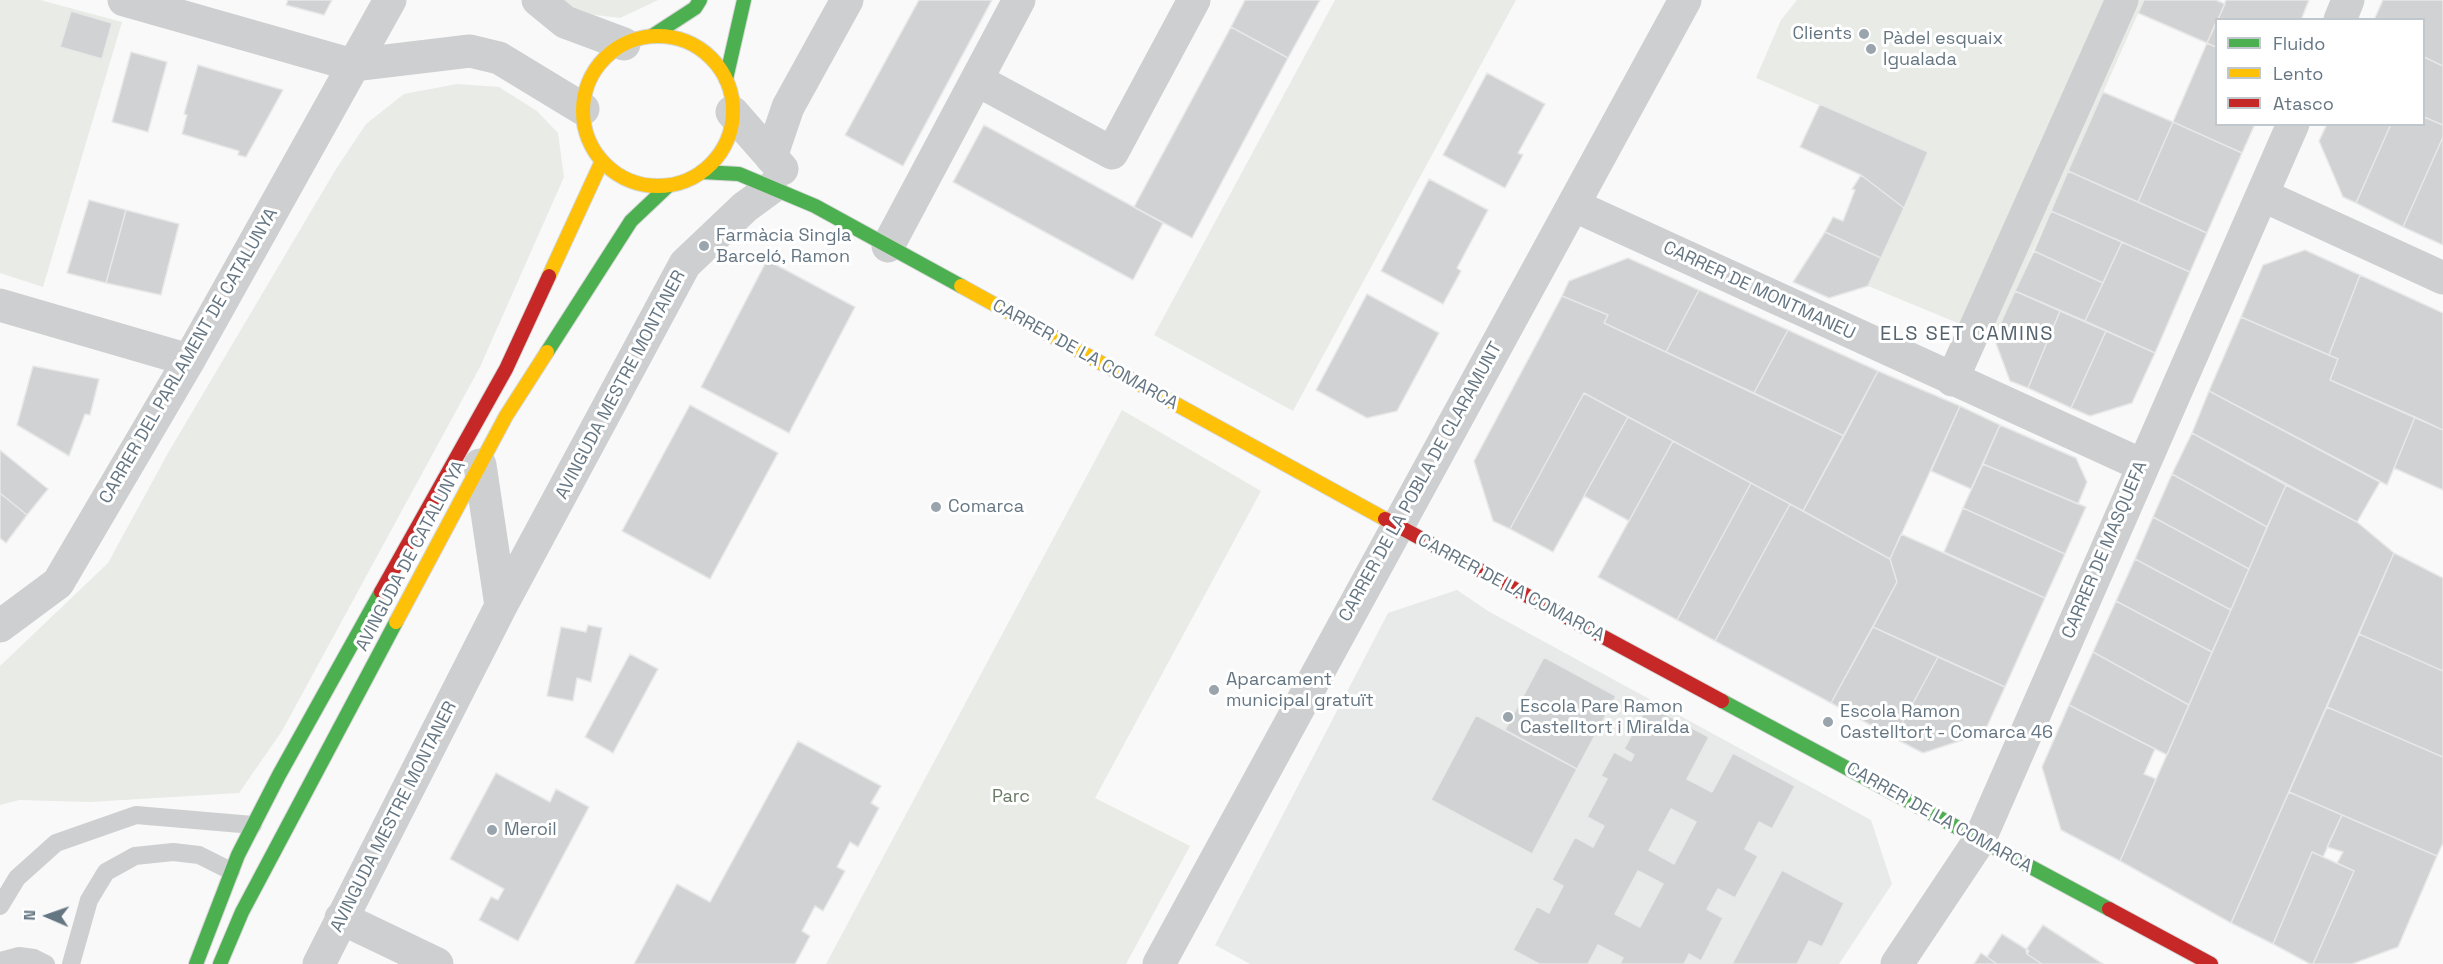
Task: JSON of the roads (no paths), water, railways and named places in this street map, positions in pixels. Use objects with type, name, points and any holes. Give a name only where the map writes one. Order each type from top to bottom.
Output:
[{"type":"street","points":[[124,0],[353,65],[470,51],[507,63],[583,110]]},
{"type":"street","name":"CARRER DEL PARLAMENT DE CATALUNYA","points":[[0,626],[58,583],[189,360],[390,0]]},
{"type":"street","points":[[538,0],[566,22],[638,40],[667,36],[695,46],[708,55],[726,80]]},
{"type":"street","points":[[700,0],[696,8],[607,55],[595,71],[586,90],[583,110],[587,137],[602,161],[615,173],[632,182],[650,186],[668,186],[686,181],[702,172],[724,145],[731,129],[732,111],[726,80],[744,0]]},
{"type":"street","points":[[771,172],[788,107],[847,0]]},
{"type":"street","points":[[888,246],[1019,0]]},
{"type":"street","points":[[977,80],[1113,153],[1194,0]]},
{"type":"street","name":"CARRER DE LA POBLA DE CLARAMUNT","points":[[1159,964],[1685,0]]},
{"type":"street","points":[[1952,380],[2122,0]]},
{"type":"street","points":[[2341,18],[2348,0]]},
{"type":"street","name":"CARRER DE LA COMARCA","points":[[732,111],[771,172],[815,206],[1397,526],[2211,964]]},
{"type":"street","name":"CARRER DE MASQUEFA","points":[[1897,964],[1979,841],[2292,126]]},
{"type":"street","name":"AVINGUDA DE CATALUNYA","points":[[196,964],[231,871],[253,825],[506,369],[602,161]]},
{"type":"street","name":"CARRER DE LA COMARCA","points":[[702,172],[739,174],[771,172]]},
{"type":"street","name":"AVINGUDA MESTRE MONTANER","points":[[319,964],[501,606],[685,264],[745,207],[771,172]]},
{"type":"street","name":"AVINGUDA DE CATALUNYA","points":[[220,964],[242,912],[506,416],[631,221],[668,186]]},
{"type":"street","points":[[2262,195],[2443,278]]},
{"type":"street","name":"CARRER DE MONTMANEU","points":[[1573,205],[2142,465]]},
{"type":"street","points":[[0,305],[189,360]]},
{"type":"street","points":[[480,465],[501,606]]},
{"type":"street","points":[[341,918],[437,964]]},
{"type":"lane","points":[[0,906],[17,878],[56,843],[136,815],[253,825]]},
{"type":"lane","points":[[71,964],[88,900],[106,872],[135,856],[172,852],[199,855],[231,871]]},
{"type":"lane","points":[[0,961],[19,956],[34,958],[46,964]]},
{"type":"place","name":"Clients","points":[[1864,34]]},
{"type":"place","name":"Pàdel esquaix Igualada","points":[[1871,49]]},
{"type":"place","name":"Farmàcia Singla Barceló, Ramon","points":[[704,246]]},
{"type":"place","name":"Comarca","points":[[936,507]]},
{"type":"place","name":"Aparcament municipal gratuït","points":[[1214,690]]},
{"type":"place","name":"Escola Pare Ramon Castelltort i Miralda","points":[[1508,717]]},
{"type":"place","name":"Escola Ramon Castelltort - Comarca 46","points":[[1828,722]]},
{"type":"place","name":"Meroil","points":[[492,830]]},
{"type":"district","name":"ELS SET CAMINS","points":[[1967,335]]},
{"type":"park label","name":"Parc","points":[[1011,797]]}]
